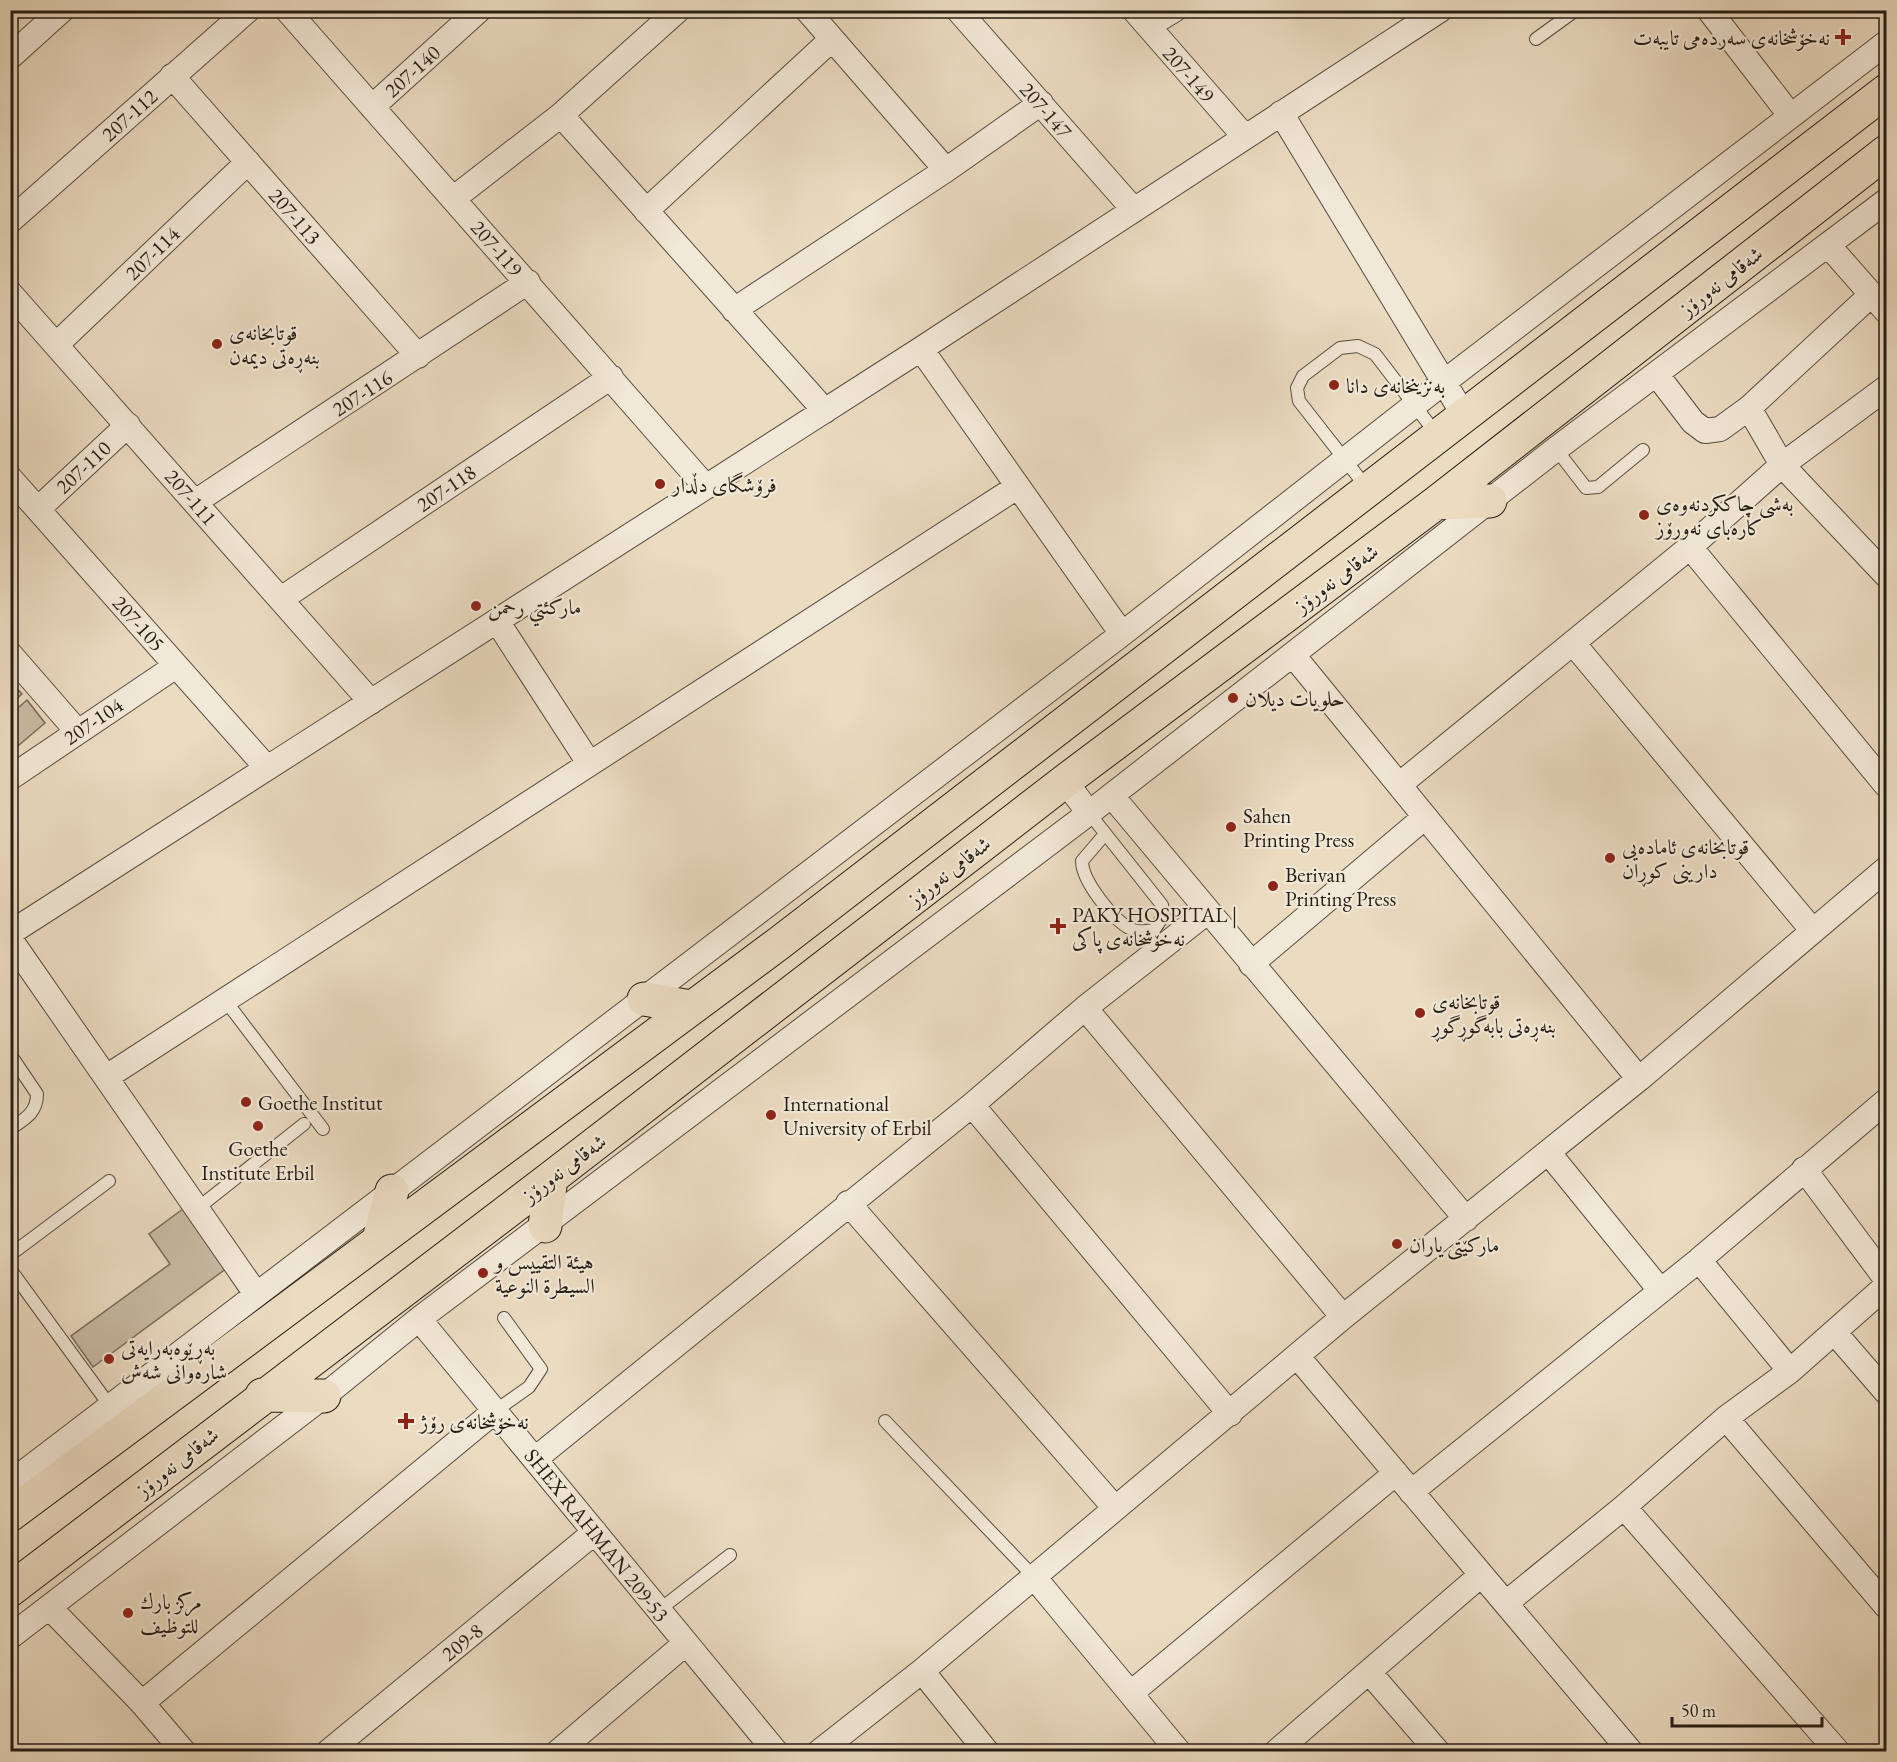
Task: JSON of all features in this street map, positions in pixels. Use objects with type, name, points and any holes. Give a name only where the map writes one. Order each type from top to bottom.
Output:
[{"type":"main road","points":[[10,1515],[807,922],[1887,91]]},
{"type":"main road","name":"شەقامی نەورۆز","points":[[10,1590],[262,1395],[838,958],[1065,781],[1436,502],[1887,152]]},
{"type":"main road","points":[[1436,502],[1490,501]]},
{"type":"main road","points":[[807,922],[816,945],[838,958]]},
{"type":"main road","points":[[778,944],[787,950],[798,966],[801,985]]},
{"type":"main road","points":[[644,999],[691,1007]]},
{"type":"main road","points":[[545,1226],[551,1178]]},
{"type":"main road","points":[[380,1239],[392,1191]]},
{"type":"main road","points":[[262,1395],[324,1396]]},
{"type":"street","points":[[10,57],[62,10]]},
{"type":"street","name":"207-112","points":[[10,221],[248,10]]},
{"type":"street","name":"207-119","points":[[287,10],[706,487]]},
{"type":"street","points":[[454,198],[561,115],[678,10]]},
{"type":"street","points":[[807,10],[946,170]]},
{"type":"street","name":"207-147","points":[[958,10],[1134,210]]},
{"type":"street","points":[[1141,18],[1174,10]]},
{"type":"street","points":[[10,933],[825,411],[1440,10]]},
{"type":"street","points":[[1709,10],[1790,115]]},
{"type":"street","name":"207-140","points":[[372,107],[468,14]]},
{"type":"street","name":"207-149","points":[[1141,18],[1245,137]]},
{"type":"street","points":[[646,211],[832,39]]},
{"type":"street","points":[[10,1483],[1122,634],[1414,405],[1887,43]]},
{"type":"street","name":"207-113","points":[[172,76],[418,356]]},
{"type":"street","points":[[734,310],[946,170],[1041,103]]},
{"type":"street","points":[[1281,113],[1465,417]]},
{"type":"street","points":[[561,115],[825,411]]},
{"type":"street","name":"207-114","points":[[56,345],[248,162]]},
{"type":"street","points":[[10,1637],[324,1396],[419,1319],[1112,796],[1556,449],[1887,201]]},
{"type":"street","points":[[1657,375],[1693,422],[1705,431],[1720,429],[1749,408],[1879,302],[1828,245]]},
{"type":"street","name":"207-116","points":[[195,502],[528,282]]},
{"type":"street","name":"207-111","points":[[10,293],[371,702]]},
{"type":"street","points":[[921,349],[1122,634]]},
{"type":"street","name":"207-118","points":[[281,599],[611,377]]},
{"type":"street","points":[[1399,785],[1690,547],[1782,465],[1887,388]]},
{"type":"street","points":[[1749,408],[1782,465],[1887,575]]},
{"type":"street","name":"207-110","points":[[38,509],[128,425]]},
{"type":"street","name":"207-105","points":[[10,478],[267,768]]},
{"type":"street","points":[[108,1076],[1017,488]]},
{"type":"street","points":[[1690,547],[1887,785]]},
{"type":"street","points":[[497,621],[589,763]]},
{"type":"street","points":[[1573,643],[1813,931]]},
{"type":"street","points":[[10,654],[77,731]]},
{"type":"street","points":[[1293,655],[1639,1079]]},
{"type":"street","name":"207-104","points":[[10,778],[176,666]]},
{"type":"street","points":[[1065,781],[1089,813]]},
{"type":"street","points":[[1112,796],[1466,1219]]},
{"type":"street","points":[[1251,964],[1425,817]]},
{"type":"street","points":[[819,1752],[922,1671],[1114,1507],[1230,1414],[1343,1317],[1639,1079],[1887,869]]},
{"type":"street","points":[[535,1459],[848,1203],[972,1105],[1085,1008],[1207,912]]},
{"type":"street","points":[[10,939],[108,1076],[256,1294]]},
{"type":"street","points":[[1085,1008],[1343,1317]]},
{"type":"street","points":[[1411,1492],[1699,1260],[1887,1101]]},
{"type":"street","points":[[972,1105],[1230,1414]]},
{"type":"street","points":[[1548,1152],[1660,1290]]},
{"type":"street","points":[[1804,1169],[1887,1279]]},
{"type":"street","points":[[848,1203],[1114,1507]]},
{"type":"street","points":[[1699,1260],[1790,1371]]},
{"type":"street","points":[[1506,1603],[1624,1507],[1726,1418],[1790,1371],[1887,1286]]},
{"type":"street","name":"SHEX RAHMAN 209-53","points":[[419,1319],[776,1752]]},
{"type":"street","points":[[1835,1333],[1887,1392]]},
{"type":"street","points":[[1297,1356],[1631,1752]]},
{"type":"street","points":[[142,1702],[495,1411]]},
{"type":"street","points":[[1726,1418],[1887,1606]]},
{"type":"street","points":[[1131,1693],[1396,1473]]},
{"type":"street","points":[[1624,1507],[1838,1752]]},
{"type":"street","name":"209-8","points":[[328,1752],[595,1532]]},
{"type":"street","points":[[1276,1752],[1481,1575]]},
{"type":"street","points":[[1034,1577],[1179,1752]]},
{"type":"street","points":[[50,1607],[142,1702],[184,1752]]},
{"type":"street","points":[[558,1751],[686,1643]]},
{"type":"street","points":[[922,1671],[987,1752]]},
{"type":"street","points":[[1369,1672],[1438,1752]]},
{"type":"lane","points":[[1536,39],[1576,10]]},
{"type":"lane","points":[[1369,491],[1299,401],[1297,388],[1303,376],[1340,348],[1358,346],[1375,354],[1439,437]]},
{"type":"lane","points":[[1556,449],[1586,488],[1592,489],[1643,450]]},
{"type":"lane","points":[[1089,813],[1106,834],[1162,905],[1161,922],[1154,930],[1133,930],[1120,922],[1085,878],[1082,861],[1106,834]]},
{"type":"lane","points":[[225,1000],[323,1129]]},
{"type":"lane","points":[[10,1054],[37,1094],[37,1101],[33,1113],[10,1129]]},
{"type":"lane","points":[[198,1208],[304,1124]]},
{"type":"lane","points":[[10,1255],[109,1181]]},
{"type":"lane","points":[[10,1269],[110,1406]]},
{"type":"lane","points":[[495,1411],[529,1387],[541,1369],[504,1318]]},
{"type":"lane","points":[[885,1421],[1034,1577]]},
{"type":"lane","points":[[659,1610],[730,1555]]},
{"type":"shaded area","points":[[10,681],[22,694],[11,704],[10,704]]},
{"type":"shaded area","points":[[27,700],[45,723],[12,751],[11,714]]},
{"type":"shaded area","points":[[183,1209],[227,1268],[93,1367],[71,1336],[170,1264],[149,1234]]},
{"type":"place","name":"نەخۆشخانەی سەردەمی تایبەت","points":[[1843,37]]},
{"type":"place","name":"قوتابخانەی بنەڕەتی دیمەن","points":[[217,344]]},
{"type":"place","name":"بەنزینخانەی دانا","points":[[1334,385]]},
{"type":"place","name":"فرۆشگای دڵدار","points":[[660,484]]},
{"type":"place","name":"به‌شی چاككردنه‌وه‌ی كاره‌بای نه‌ورۆز","points":[[1644,515]]},
{"type":"place","name":"ماركئتي رحمن","points":[[476,606]]},
{"type":"place","name":"حلويات ديلان","points":[[1233,698]]},
{"type":"place","name":"Sahen Printing Press","points":[[1231,827]]},
{"type":"place","name":"قوتابخانەی ئامادەیی دارینی کوڕان","points":[[1610,858]]},
{"type":"place","name":"Berivan Printing Press","points":[[1273,886]]},
{"type":"place","name":"PAKY HOSPITAL | نەخۆشخانەی پاکی","points":[[1058,926]]},
{"type":"place","name":"قوتابخانەی بنەڕەتی بابەگوڕگوڕ","points":[[1420,1013]]},
{"type":"place","name":"Goethe Institut","points":[[246,1102]]},
{"type":"place","name":"International University of Erbil","points":[[771,1115]]},
{"type":"place","name":"Goethe Institute Erbil","points":[[258,1126]]},
{"type":"place","name":"مارکێتی یاران","points":[[1397,1244]]},
{"type":"place","name":"هيئة التقييس و السيطرة النوعية","points":[[483,1273]]},
{"type":"place","name":"بەڕێوەبەرایەتی شارەوانی شەش","points":[[109,1359]]},
{"type":"place","name":"نەخۆشخانەی رۆژ","points":[[406,1421]]},
{"type":"place","name":"مركز بارك للتوظيف","points":[[128,1613]]}]
